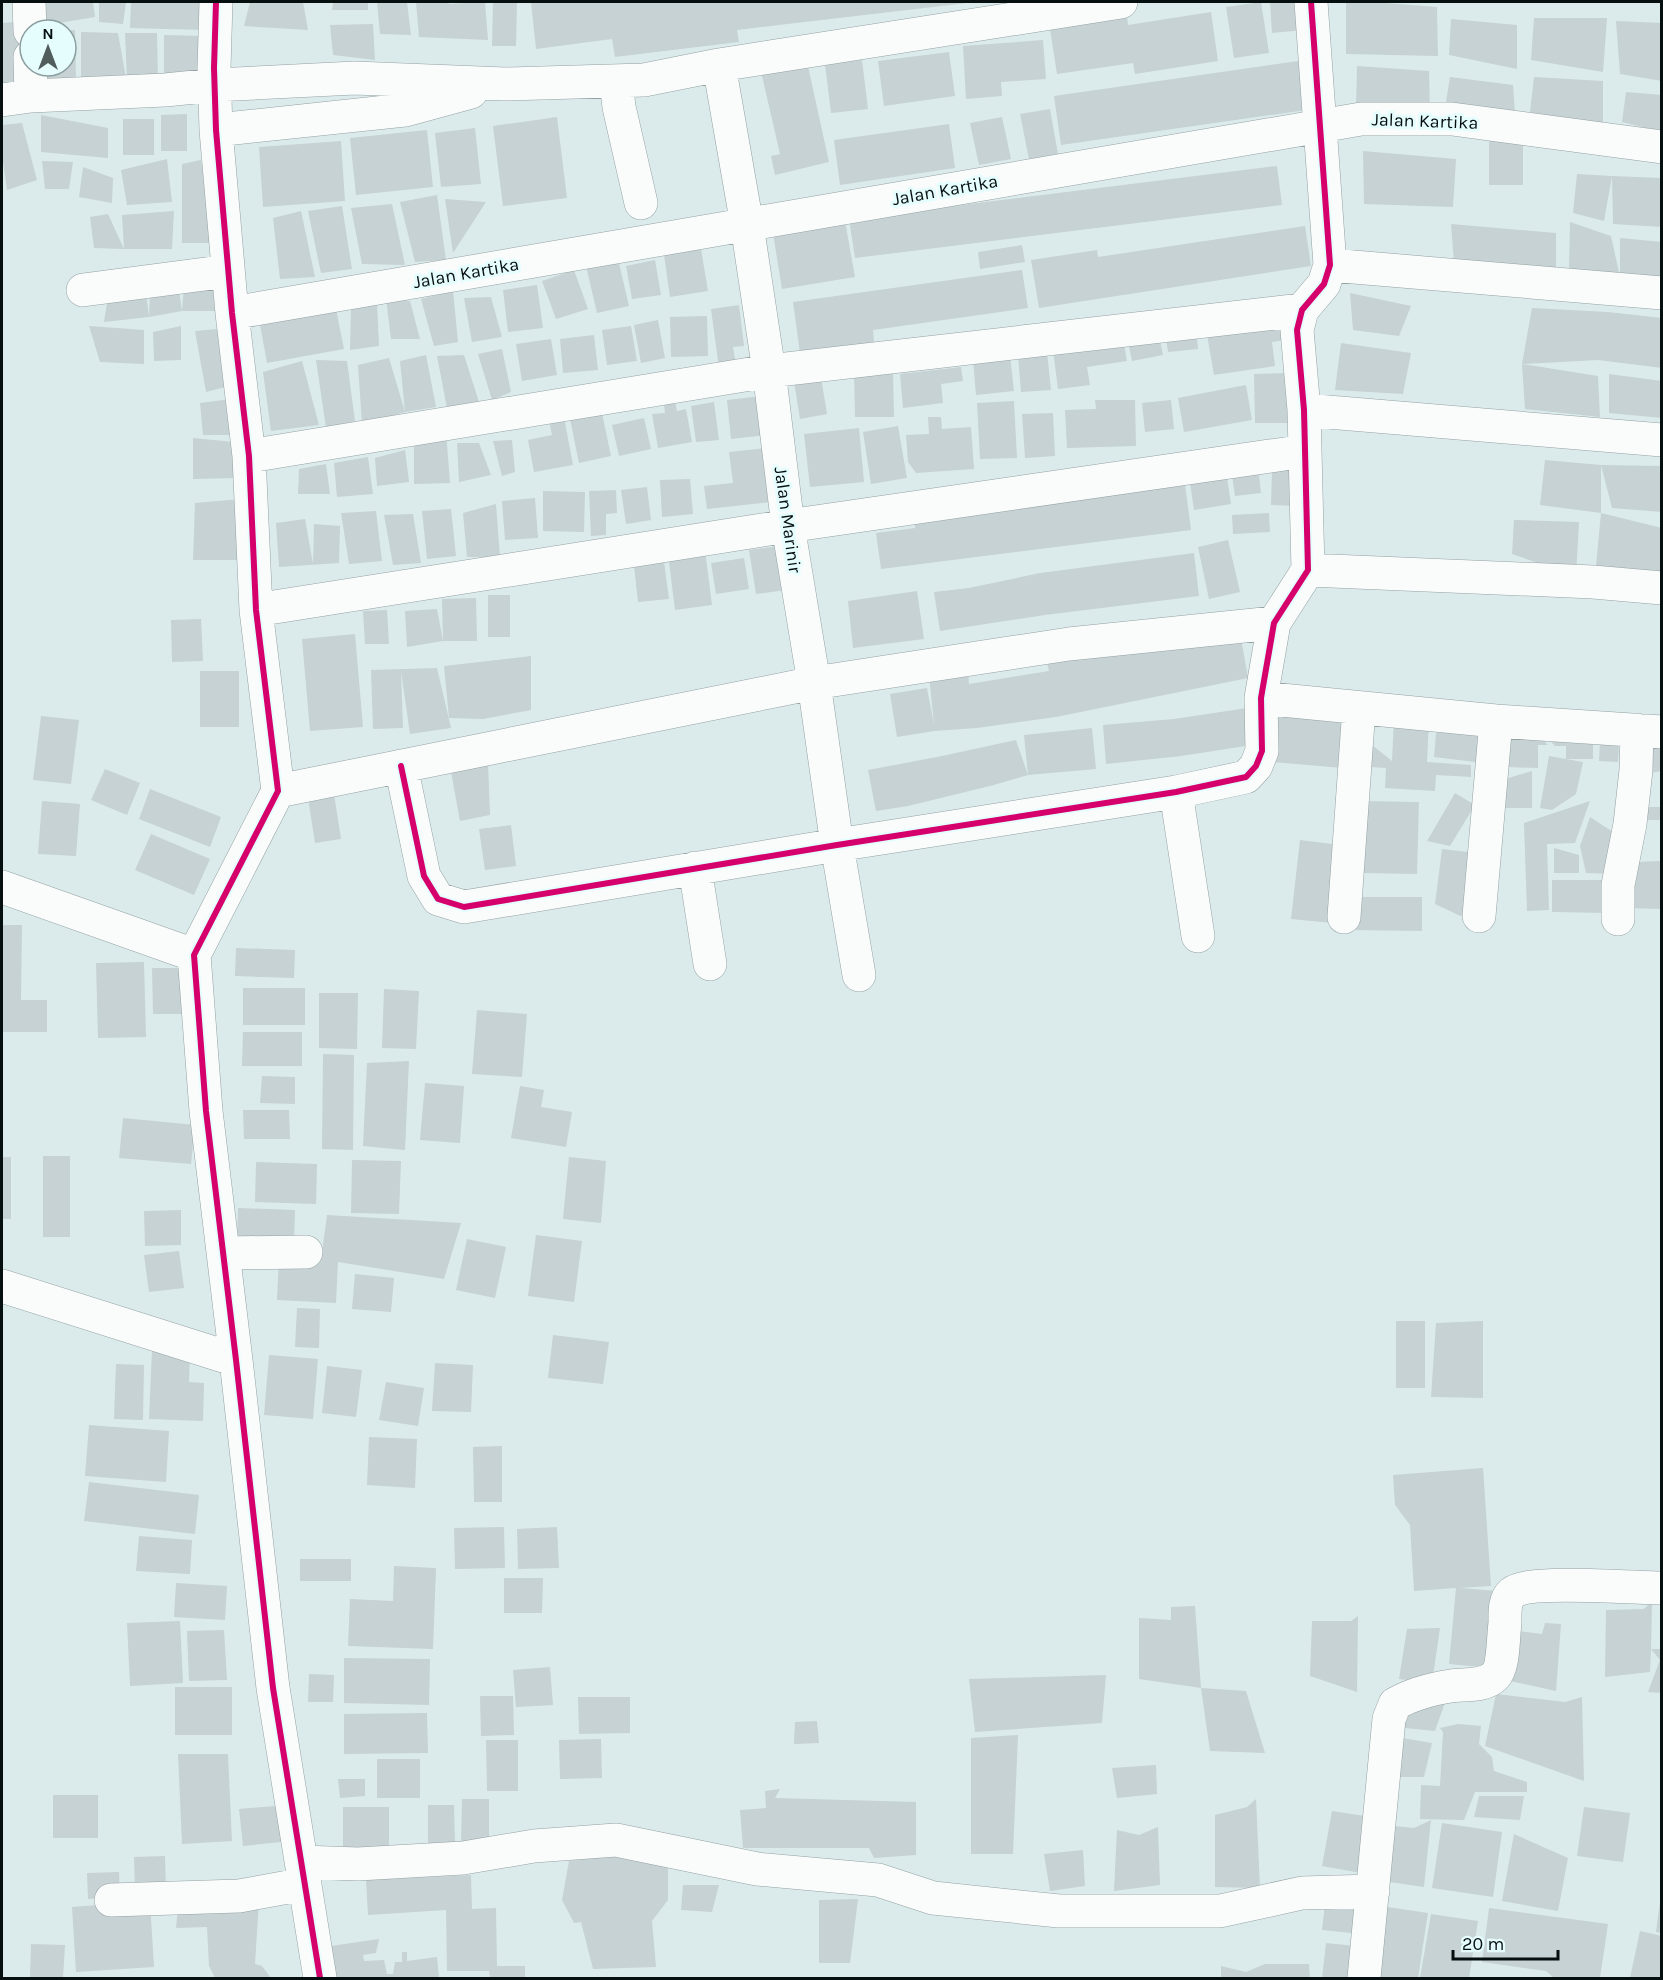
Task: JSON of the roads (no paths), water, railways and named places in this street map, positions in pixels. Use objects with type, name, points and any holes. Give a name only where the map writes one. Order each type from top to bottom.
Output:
[{"type":"street","points":[[29,2],[30,18]]},
{"type":"street","points":[[216,2],[216,130],[232,314],[249,456],[256,610],[278,791],[194,956],[205,1099],[273,1688],[320,1978]]},
{"type":"street","points":[[23,78],[16,98],[355,78],[505,84],[644,80],[719,65],[1122,2]]},
{"type":"street","points":[[401,766],[424,876],[438,899],[464,907],[837,844],[1176,792],[1246,777],[1256,766],[1262,751],[1261,698],[1274,623],[1308,570],[1304,410],[1297,330],[1302,310],[1324,284],[1330,265],[1311,2]]},
{"type":"street","name":"Jalan Marinir","points":[[719,65],[747,225],[769,371],[788,526],[859,975]]},
{"type":"street","points":[[616,81],[619,107],[641,203]]},
{"type":"street","points":[[216,130],[405,110],[505,84]]},
{"type":"street","name":"Jalan Kartika","points":[[232,314],[1361,119],[1452,119],[1662,147]]},
{"type":"street","points":[[1330,265],[1662,293]]},
{"type":"street","points":[[83,290],[228,272]]},
{"type":"street","points":[[249,456],[769,371],[1302,310]]},
{"type":"street","points":[[1304,410],[1662,440]]},
{"type":"street","points":[[256,610],[788,526],[1305,451]]},
{"type":"street","points":[[1308,570],[1593,582],[1662,588]]},
{"type":"street","points":[[278,791],[814,683],[1069,644],[1274,623]]},
{"type":"street","points":[[1261,698],[1496,721],[1649,731],[1636,770],[1630,824],[1618,885],[1618,919]]},
{"type":"street","points":[[1344,917],[1359,708]]},
{"type":"street","points":[[1479,916],[1496,721]]},
{"type":"street","points":[[1176,792],[1198,936]]},
{"type":"street","points":[[695,868],[710,964]]},
{"type":"street","points":[[2,887],[194,956]]},
{"type":"street","points":[[224,1252],[306,1252]]},
{"type":"street","points":[[2,1286],[236,1360]]},
{"type":"street","points":[[1364,1978],[1389,1719],[1395,1704],[1417,1694],[1450,1686],[1477,1684],[1494,1678],[1499,1672],[1501,1662],[1507,1602],[1513,1593],[1520,1589],[1549,1586],[1662,1588]]},
{"type":"street","points":[[111,1900],[239,1896],[303,1873],[358,1864],[463,1858],[534,1846],[616,1840],[757,1869],[878,1880],[933,1898],[1059,1911],[1220,1911],[1302,1893],[1373,1891]]}]
